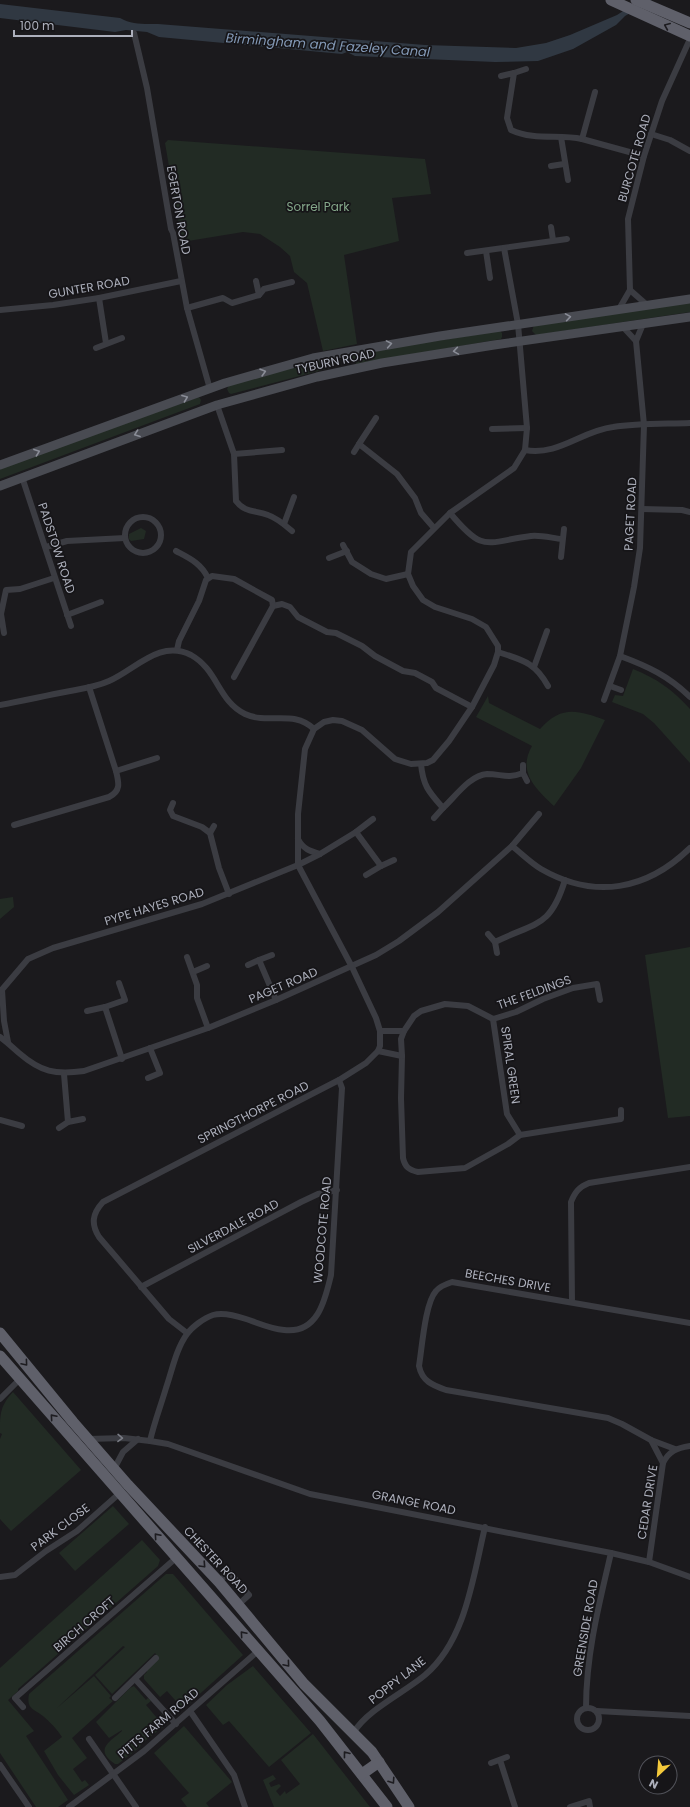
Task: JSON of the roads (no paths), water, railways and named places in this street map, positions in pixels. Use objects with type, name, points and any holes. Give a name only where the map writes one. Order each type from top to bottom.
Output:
[{"type":"highway","points":[[636,0],[656,10],[690,23]]},
{"type":"highway","points":[[613,1],[690,36]]},
{"type":"highway","name":"CHESTER ROAD","points":[[0,1333],[73,1422],[128,1485],[239,1604],[304,1684],[354,1732],[372,1752],[409,1807]]},
{"type":"highway","points":[[0,1356],[313,1713],[387,1807]]},
{"type":"highway","points":[[65,1430],[73,1422]]},
{"type":"highway","points":[[313,1713],[324,1704]]},
{"type":"highway","points":[[362,1774],[379,1762]]},
{"type":"main road","name":"TYBURN ROAD","points":[[0,465],[210,388],[262,372],[338,353],[518,324],[690,299]]},
{"type":"main road","name":"TYBURN ROAD","points":[[0,486],[217,405],[295,382],[397,361],[690,317]]},
{"type":"main road","points":[[210,388],[217,405]]},
{"type":"street","name":"EGERTON ROAD","points":[[134,33],[147,88],[170,229],[173,233],[181,281],[187,308],[210,388]]},
{"type":"street","name":"BURCOTE ROAD","points":[[630,290],[628,220],[644,156],[662,101],[690,39]]},
{"type":"street","points":[[501,76],[526,70]]},
{"type":"street","points":[[514,73],[507,118],[511,130],[523,136],[582,139],[644,156]]},
{"type":"street","points":[[582,139],[595,92]]},
{"type":"street","points":[[651,134],[670,140],[690,151]]},
{"type":"street","points":[[561,137],[564,164],[568,180]]},
{"type":"street","points":[[552,166],[564,164]]},
{"type":"street","points":[[551,228],[553,240]]},
{"type":"street","points":[[467,253],[567,239]]},
{"type":"street","points":[[504,248],[520,342],[527,428],[525,450],[520,461],[514,468],[450,514],[411,552],[408,574],[413,586],[423,600],[435,607],[472,619],[486,627],[498,649],[534,666],[548,686]]},
{"type":"street","points":[[486,251],[490,278]]},
{"type":"street","name":"GUNTER ROAD","points":[[0,310],[53,305],[99,298],[181,281]]},
{"type":"street","points":[[256,281],[259,295]]},
{"type":"street","points":[[187,308],[224,298],[232,303],[259,295],[264,289],[292,282]]},
{"type":"street","points":[[618,309],[630,290],[647,305]]},
{"type":"street","points":[[99,298],[106,343]]},
{"type":"street","name":"PAGET ROAD","points":[[604,700],[620,656],[634,587],[640,548],[644,425],[636,341],[643,324]]},
{"type":"street","points":[[623,327],[636,341]]},
{"type":"street","points":[[96,348],[122,338]]},
{"type":"street","points":[[217,405],[234,454],[236,501],[241,508],[268,515],[284,524],[292,531]]},
{"type":"street","points":[[354,452],[376,418]]},
{"type":"street","points":[[525,450],[537,451],[556,449],[586,434],[613,427],[690,423]]},
{"type":"street","points":[[492,429],[527,428]]},
{"type":"street","points":[[359,444],[397,474],[415,498],[421,513],[434,528]]},
{"type":"street","points":[[234,454],[282,450]]},
{"type":"street","name":"PADSTOW ROAD","points":[[22,477],[46,547],[54,578],[70,626]]},
{"type":"street","points":[[284,524],[294,496]]},
{"type":"street","points":[[642,509],[682,510],[690,512]]},
{"type":"street","points":[[450,514],[475,540],[492,544],[532,536],[562,540]]},
{"type":"street","points":[[144,516],[152,519],[158,524],[161,532],[160,542],[154,549],[147,553],[136,552],[130,548],[125,538],[126,529],[129,522],[135,518],[144,516]]},
{"type":"street","points":[[561,557],[564,529]]},
{"type":"street","points":[[46,547],[67,541],[125,538]]},
{"type":"street","points":[[343,545],[352,562],[371,574],[386,579],[408,574]]},
{"type":"street","points":[[176,551],[197,562],[205,570],[208,578],[179,641],[177,650]]},
{"type":"street","points":[[329,558],[347,551]]},
{"type":"street","points":[[208,578],[212,576],[234,579],[272,600],[272,606],[234,677]]},
{"type":"street","points":[[0,587],[6,590],[20,589],[54,578]]},
{"type":"street","points":[[4,633],[1,614],[6,590]]},
{"type":"street","points":[[67,615],[101,602]]},
{"type":"street","points":[[272,606],[282,604],[290,607],[298,617],[327,632],[336,633],[362,646],[375,656],[403,671],[415,673],[432,682],[436,688],[472,707]]},
{"type":"street","points":[[534,666],[547,631]]},
{"type":"street","points":[[244,642],[251,645]]},
{"type":"street","points":[[402,1056],[378,1051],[380,1046],[380,1031],[376,1018],[352,967],[298,865],[297,838],[300,785],[305,749],[314,729],[324,722],[334,720],[342,721],[362,730],[395,759],[411,764],[421,764],[433,760],[441,752],[472,707],[494,664],[498,649]]},
{"type":"street","points":[[0,705],[89,688],[109,681],[157,653],[168,650],[177,650],[192,656],[213,674],[227,700],[244,713],[256,718],[265,719],[298,719],[306,722],[314,729]]},
{"type":"street","points":[[620,656],[660,672],[671,679],[690,697]]},
{"type":"street","points":[[610,686],[621,690]]},
{"type":"street","points":[[14,825],[116,793],[119,786],[116,771],[89,688]]},
{"type":"street","points":[[116,771],[157,758]]},
{"type":"street","points":[[421,764],[424,784],[428,791],[444,808]]},
{"type":"street","points":[[523,765],[527,781]]},
{"type":"street","points":[[434,818],[471,780],[478,776],[487,774],[506,777],[524,773]]},
{"type":"street","points":[[173,803],[170,810],[173,816],[202,827],[210,833],[219,868],[229,894]]},
{"type":"street","name":"PAGET ROAD","points":[[0,1037],[8,1042],[32,1064],[43,1070],[64,1074],[84,1071],[122,1059],[208,1028],[276,1000],[352,967],[399,941],[438,912],[512,846],[539,814]]},
{"type":"street","name":"PYPE HAYES ROAD","points":[[8,1042],[1,991],[22,964],[35,955],[53,948],[191,909],[229,894],[298,865],[320,854],[356,832],[373,819]]},
{"type":"street","points":[[210,833],[214,826]]},
{"type":"street","points":[[356,832],[381,866]]},
{"type":"street","points":[[297,838],[302,846],[307,850],[320,854]]},
{"type":"street","points":[[512,846],[540,869],[574,884],[597,887],[628,885],[645,880],[676,862],[690,848]]},
{"type":"street","points":[[366,875],[394,860]]},
{"type":"street","points":[[495,942],[533,926],[546,918],[555,907],[565,880]]},
{"type":"street","points":[[488,934],[495,942],[497,953]]},
{"type":"street","points":[[248,964],[272,955]]},
{"type":"street","points":[[187,957],[198,985],[197,998],[208,1028]]},
{"type":"street","points":[[259,960],[276,1000]]},
{"type":"street","points":[[194,972],[207,966]]},
{"type":"street","points":[[87,1012],[125,1000],[119,983]]},
{"type":"street","name":"THE FELDINGS","points":[[404,1031],[414,1016],[420,1011],[445,1004],[468,1006],[493,1019],[516,1012],[543,999],[573,988],[597,984],[600,1000]]},
{"type":"street","points":[[105,1007],[122,1059]]},
{"type":"street","name":"SPIRAL GREEN","points":[[493,1019],[507,1114],[520,1135]]},
{"type":"street","points":[[380,1031],[404,1031],[401,1039],[403,1158],[405,1166],[418,1172],[465,1168],[508,1144],[520,1135],[621,1119],[620,1110]]},
{"type":"street","points":[[148,1078],[160,1073],[150,1048]]},
{"type":"street","name":"SPRINGTHORPE ROAD","points":[[187,1333],[169,1319],[99,1238],[94,1230],[93,1217],[103,1202],[339,1080],[366,1063],[378,1051]]},
{"type":"street","points":[[64,1074],[68,1122]]},
{"type":"street","name":"WOODCOTE ROAD","points":[[150,1440],[176,1359],[187,1333],[200,1322],[214,1315],[240,1317],[283,1330],[296,1330],[305,1327],[315,1319],[325,1298],[331,1274],[342,1088],[339,1080]]},
{"type":"street","points":[[59,1128],[68,1122],[83,1119]]},
{"type":"street","points":[[0,1120],[22,1126]]},
{"type":"street","points":[[572,1302],[571,1202],[575,1192],[580,1186],[589,1183],[690,1167]]},
{"type":"street","name":"SILVERDALE ROAD","points":[[141,1287],[301,1202],[318,1194],[337,1190]]},
{"type":"street","name":"BEECHES DRIVE","points":[[675,1449],[651,1440],[608,1418],[446,1390],[432,1385],[421,1374],[419,1366],[428,1307],[431,1297],[444,1285],[452,1282],[690,1323]]},
{"type":"street","points":[[0,1399],[20,1379]]},
{"type":"street","name":"GRANGE ROAD","points":[[88,1439],[124,1438],[150,1440],[168,1444],[310,1494],[611,1552],[649,1562],[690,1577]]},
{"type":"street","points":[[114,1469],[123,1452],[138,1439]]},
{"type":"street","points":[[651,1440],[663,1463]]},
{"type":"street","points":[[675,1449],[690,1446]]},
{"type":"street","name":"CEDAR DRIVE","points":[[649,1562],[663,1463],[666,1457],[675,1449]]},
{"type":"street","name":"PARK CLOSE","points":[[0,1577],[14,1575],[76,1531],[128,1485]]},
{"type":"street","name":"POPPY LANE","points":[[354,1732],[363,1720],[425,1674],[438,1662],[450,1644],[462,1622],[485,1527]]},
{"type":"street","name":"GREENSIDE ROAD","points":[[597,1711],[600,1718],[597,1726],[589,1730],[583,1729],[577,1720],[578,1714],[586,1708],[586,1678],[598,1609],[611,1552]]},
{"type":"street","name":"BIRCH CROFT","points":[[23,1706],[15,1698],[176,1558]]},
{"type":"street","name":"PITTS FARM ROAD","points":[[69,1807],[114,1775],[176,1724],[258,1651]]},
{"type":"street","points":[[115,1698],[156,1658]]},
{"type":"street","points":[[135,1679],[176,1724]]},
{"type":"street","points":[[586,1708],[592,1708],[597,1711],[690,1716]]},
{"type":"street","points":[[190,1711],[234,1775],[245,1807]]},
{"type":"street","points":[[89,1739],[136,1807]]},
{"type":"street","points":[[490,1763],[507,1757]]},
{"type":"street","points":[[500,1760],[515,1807]]},
{"type":"street","points":[[0,1764],[29,1807]]},
{"type":"street","points":[[570,1807],[589,1804],[588,1794]]},
{"type":"water","name":"Birmingham and Fazeley Canal","points":[[640,0],[652,0],[625,16],[616,25],[573,49],[538,61],[495,62],[355,56],[347,52],[342,54],[159,37],[147,32],[126,30],[115,32],[0,18],[0,4],[120,18],[138,24],[158,24],[425,45],[516,48],[546,43],[570,35],[617,15]]},
{"type":"park label","name":"Sorrel Park","points":[[318,206]]}]
